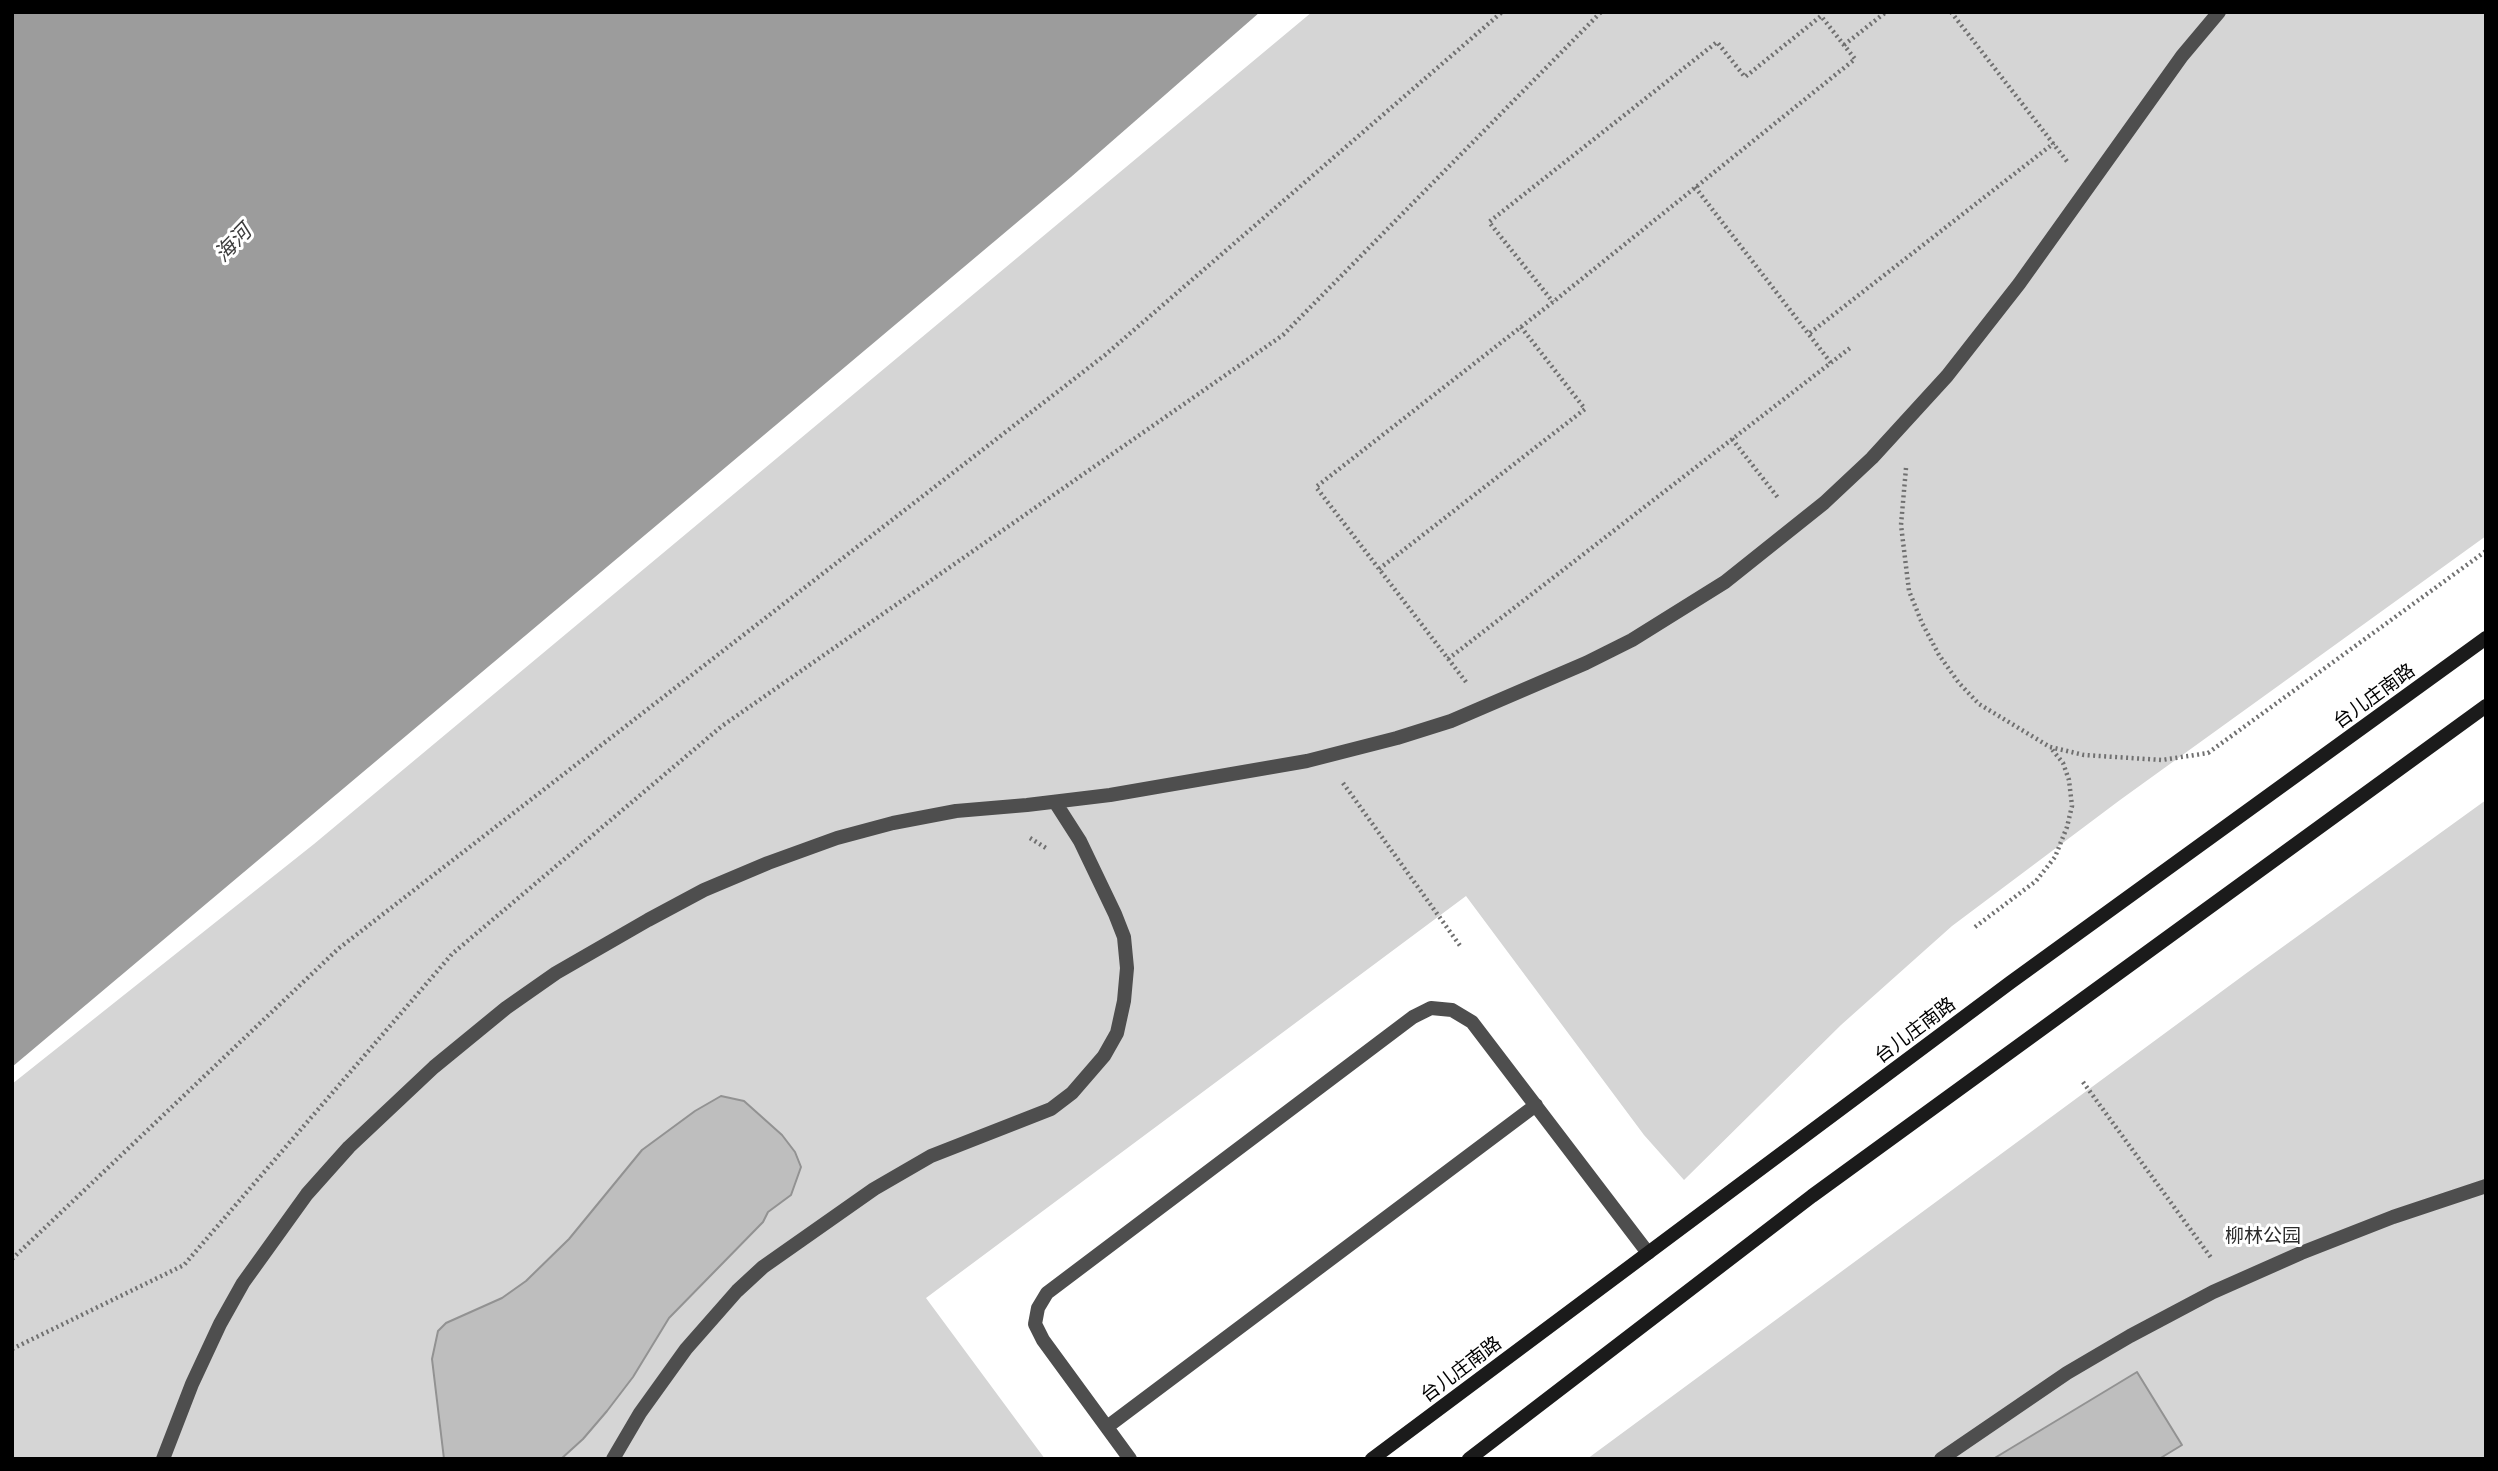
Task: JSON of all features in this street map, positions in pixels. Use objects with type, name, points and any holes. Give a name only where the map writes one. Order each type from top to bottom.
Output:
[{"type":"main road","name":"台儿庄南路","points":[[1372,1459],[2011,982],[2486,638]]},
{"type":"main road","points":[[1469,1459],[1812,1196],[2486,706]]},
{"type":"lane","points":[[163,1459],[192,1384],[220,1324],[243,1283],[307,1194],[389,1108],[475,1032],[522,996],[582,957],[704,890],[825,842],[893,823],[956,810],[1055,802],[1138,790],[1324,757],[1451,721],[1533,687],[1632,640],[1725,582],[1799,524],[1863,467],[1981,336],[2182,56],[2219,12]]},
{"type":"lane","points":[[613,1459],[640,1413],[686,1349],[737,1291],[763,1268],[874,1189],[931,1156],[1051,1109],[1072,1093],[1104,1056],[1117,1033],[1124,1001],[1127,968],[1124,937],[1080,841],[1055,802]]},
{"type":"lane","points":[[1130,1459],[1035,1324],[1038,1308],[1046,1293],[1413,1017],[1431,1009],[1452,1010],[1472,1022],[1648,1253]]},
{"type":"lane","points":[[1107,1427],[1536,1105]]},
{"type":"lane","points":[[1941,1459],[2010,1410],[2078,1367],[2130,1336],[2230,1284],[2393,1217],[2486,1186]]},
{"type":"path","points":[[12,1259],[338,949],[1105,355],[1502,12]]},
{"type":"path","points":[[12,1349],[184,1265],[452,954],[722,726],[1283,335],[1601,12]]},
{"type":"path","points":[[1844,45],[1885,12]]},
{"type":"path","points":[[1951,12],[2087,187]]},
{"type":"path","points":[[1485,706],[1316,487],[1553,302],[1855,59],[1821,16],[1745,77],[1717,42],[1489,222],[1553,302]]},
{"type":"path","points":[[1810,333],[2054,143]]},
{"type":"path","points":[[1695,187],[1831,363]]},
{"type":"path","points":[[1379,569],[1585,410],[1521,327]]},
{"type":"path","points":[[1448,659],[1850,348]]},
{"type":"path","points":[[1912,415],[1900,524],[1909,591],[1922,623],[1939,655],[1959,683],[1979,704],[2050,747],[2084,755],[2162,760],[2208,753],[2486,551]]},
{"type":"path","points":[[1732,439],[1799,524]]},
{"type":"path","points":[[1975,927],[2036,881],[2055,857],[2072,806],[2066,771],[2050,747]]},
{"type":"path","points":[[1324,757],[1461,947]]},
{"type":"path","points":[[1023,835],[1054,853]]},
{"type":"path","points":[[2083,1082],[2230,1284]]},
{"type":"green space","points":[[1312,12],[2486,12],[2486,536],[2120,800],[1952,926],[1841,1025],[1684,1180],[1644,1135],[1466,896],[926,1298],[1045,1459],[12,1459],[12,1084],[314,844]]},
{"type":"green space","name":"柳林公园","points":[[2486,800],[2486,1459],[1587,1459],[2248,972]]},
{"type":"water","name":"海河","points":[[12,12],[1260,12],[1071,177],[12,1067]]},
{"type":"building","points":[[721,1096],[744,1101],[782,1135],[795,1152],[801,1167],[791,1195],[768,1212],[763,1222],[669,1318],[633,1377],[607,1411],[561,1459],[444,1459],[432,1359],[438,1331],[446,1323],[502,1298],[526,1281],[569,1239],[642,1150],[695,1111]]},
{"type":"building","points":[[2137,1372],[2182,1445],[2159,1459],[1993,1459]]}]
